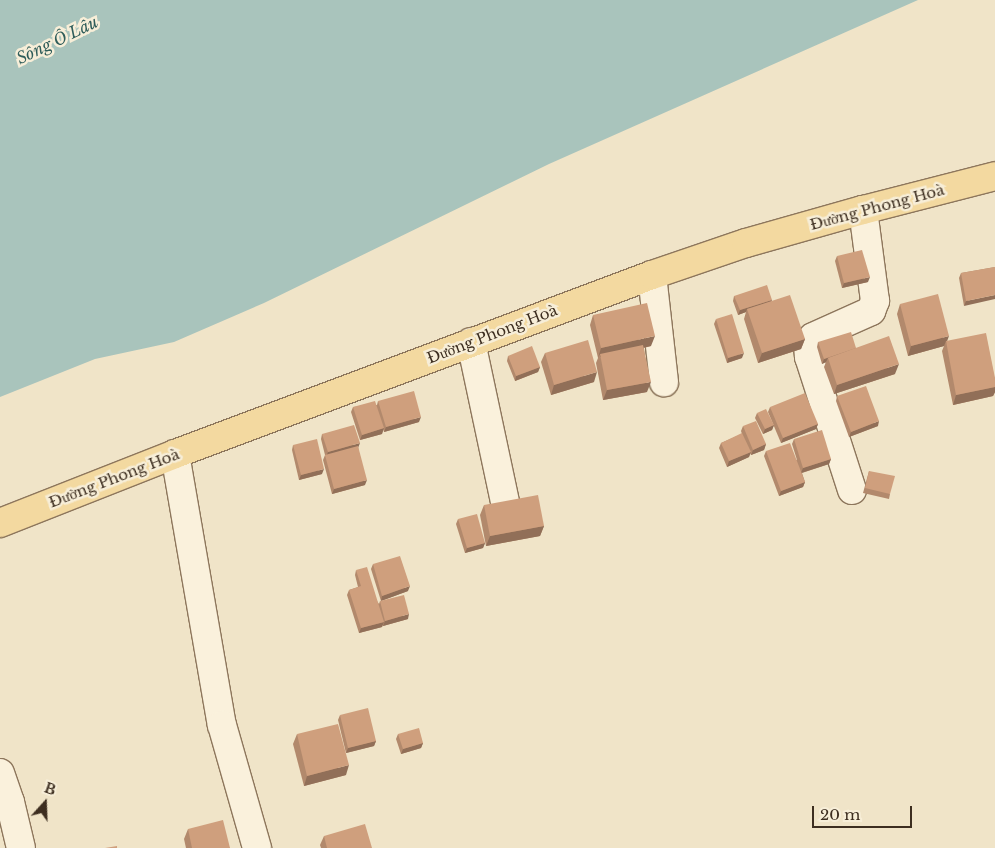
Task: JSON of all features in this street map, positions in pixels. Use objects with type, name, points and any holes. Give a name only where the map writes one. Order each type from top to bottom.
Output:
[{"type":"main road","name":"Đường Phong Hoà","points":[[0,523],[175,454],[652,274],[746,243],[995,176]]},
{"type":"street","points":[[852,490],[809,357],[808,345],[813,337],[871,311],[875,301],[863,210]]},
{"type":"street","points":[[652,274],[664,382]]},
{"type":"street","points":[[471,342],[506,506]]},
{"type":"street","points":[[175,454],[222,725],[257,848]]},
{"type":"street","points":[[0,773],[10,802],[21,848]]},
{"type":"water","name":"Sông Ô Lâu","points":[[0,0],[918,0],[549,164],[264,303],[174,342],[95,359],[0,397]]},
{"type":"building","points":[[862,250],[870,277],[844,283],[837,256]]},
{"type":"building","points":[[995,267],[995,295],[966,301],[961,273]]},
{"type":"building","points":[[767,285],[772,300],[740,310],[734,296]]},
{"type":"building","points":[[938,294],[949,336],[911,346],[900,304]]},
{"type":"building","points":[[790,295],[805,339],[762,353],[747,309]]},
{"type":"building","points":[[647,303],[655,336],[601,348],[593,315]]},
{"type":"building","points":[[732,314],[744,353],[728,358],[716,319]]},
{"type":"building","points":[[851,332],[856,348],[824,359],[818,342]]},
{"type":"building","points":[[986,333],[995,387],[956,395],[946,341]]},
{"type":"building","points":[[889,336],[899,364],[837,385],[828,358]]},
{"type":"building","points":[[588,340],[597,372],[554,385],[545,353]]},
{"type":"building","points":[[643,345],[651,382],[607,390],[600,354]]},
{"type":"building","points":[[532,346],[540,367],[516,376],[508,356]]},
{"type":"building","points":[[866,386],[879,421],[851,432],[837,396]]},
{"type":"building","points":[[414,391],[421,417],[386,427],[378,401]]},
{"type":"building","points":[[805,393],[818,424],[783,438],[770,407]]},
{"type":"building","points":[[375,401],[384,428],[362,435],[353,407]]},
{"type":"building","points":[[766,409],[774,425],[765,429],[757,413]]},
{"type":"building","points":[[756,421],[766,444],[753,450],[743,426]]},
{"type":"building","points":[[354,425],[360,443],[328,452],[322,434]]},
{"type":"building","points":[[822,430],[831,459],[803,468],[794,439]]},
{"type":"building","points":[[742,433],[751,452],[729,461],[721,443]]},
{"type":"building","points":[[317,439],[324,469],[301,475],[293,445]]},
{"type":"building","points":[[790,443],[805,482],[781,491],[766,451]]},
{"type":"building","points":[[358,446],[367,480],[334,489],[325,455]]},
{"type":"building","points":[[869,471],[895,476],[890,494],[865,488]]},
{"type":"building","points":[[538,495],[544,526],[490,536],[484,505]]},
{"type":"building","points":[[477,514],[485,543],[467,548],[458,519]]},
{"type":"building","points":[[400,556],[410,586],[382,596],[373,564]]},
{"type":"building","points":[[367,567],[384,622],[361,628],[349,590],[361,586],[356,570]]},
{"type":"building","points":[[404,595],[409,614],[385,621],[380,601]]},
{"type":"building","points":[[368,708],[376,741],[348,748],[340,715]]},
{"type":"building","points":[[338,724],[349,765],[307,776],[297,734]]},
{"type":"building","points":[[419,728],[423,743],[403,749],[398,734]]},
{"type":"building","points":[[223,820],[230,848],[192,848],[188,829]]},
{"type":"building","points":[[365,824],[372,848],[327,848],[324,836]]}]
